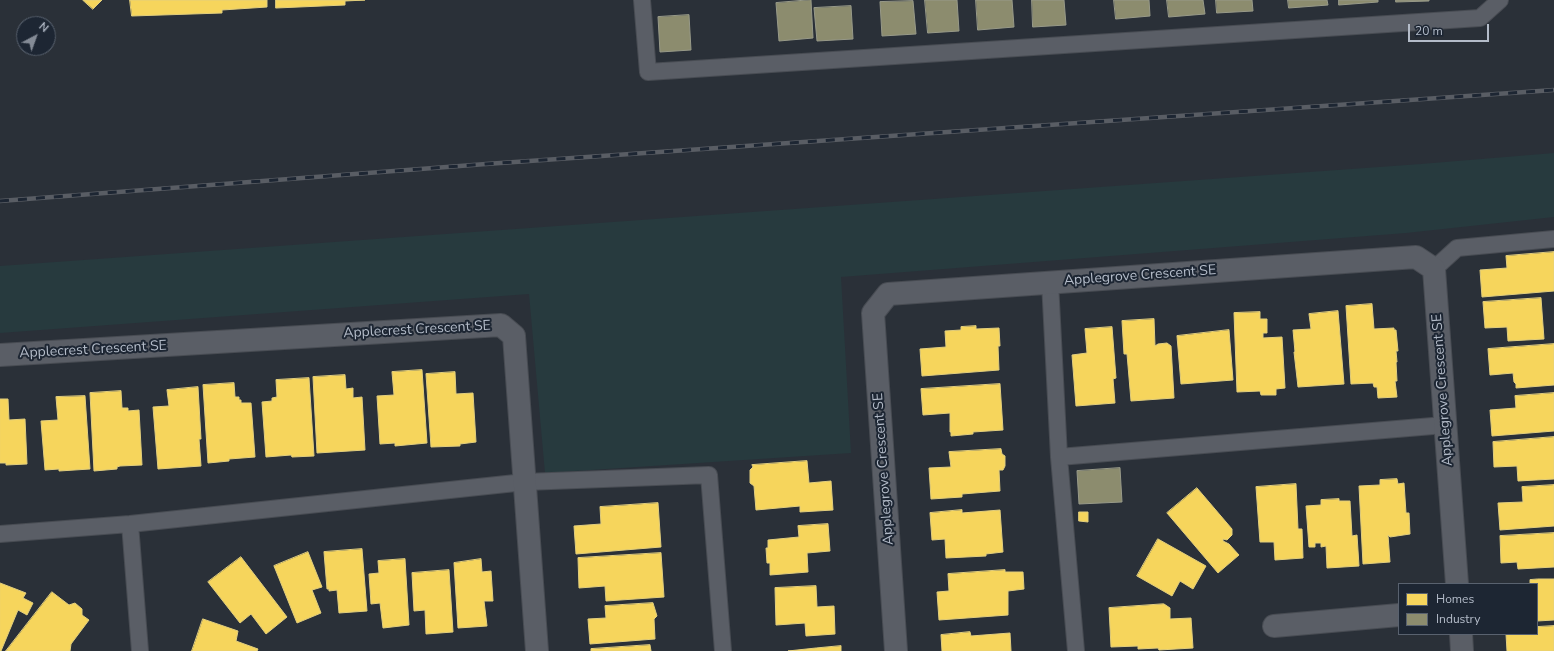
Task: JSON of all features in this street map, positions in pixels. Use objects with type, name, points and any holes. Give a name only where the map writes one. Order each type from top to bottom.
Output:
[{"type":"street","name":"Applegrove Crescent SE","points":[[896,651],[873,313],[888,294],[1416,257],[1434,269],[1457,583]]},
{"type":"street","name":"Applecrest Crescent SE","points":[[0,355],[501,325],[514,336],[537,651]]},
{"type":"street","points":[[1274,626],[1398,615]]},
{"type":"street","points":[[1461,635],[1462,651]]},
{"type":"lane","points":[[642,0],[648,72],[1480,18],[1500,0]]},
{"type":"lane","points":[[1434,269],[1456,248],[1554,239]]},
{"type":"lane","points":[[1050,282],[1059,457],[1076,651]]},
{"type":"lane","points":[[1059,457],[1445,425]]},
{"type":"lane","points":[[0,534],[130,524],[525,482],[709,475],[723,651]]},
{"type":"lane","points":[[130,524],[140,651]]},
{"type":"green space","points":[[1554,153],[1554,217],[1406,233],[841,277],[851,453],[545,473],[529,294],[0,333],[0,266],[1421,164]]},
{"type":"building: Homes","points":[[83,0],[102,0],[93,9]]},
{"type":"building: Homes","points":[[130,0],[267,0],[267,7],[222,10],[222,13],[132,16]]},
{"type":"building: Homes","points":[[276,0],[365,0],[345,1],[345,5],[276,8]]},
{"type":"building: Homes","points":[[1554,252],[1554,291],[1482,297],[1480,270],[1507,268],[1506,256]]},
{"type":"building: Homes","points":[[1541,298],[1544,339],[1508,341],[1507,327],[1485,328],[1483,302]]},
{"type":"building: Homes","points":[[1372,304],[1374,329],[1394,328],[1394,330],[1396,330],[1398,351],[1396,351],[1397,381],[1395,381],[1397,397],[1378,398],[1377,387],[1374,387],[1373,383],[1351,384],[1346,306]]},
{"type":"building: Homes","points":[[1338,311],[1344,384],[1298,387],[1293,330],[1311,329],[1309,314]]},
{"type":"building: Homes","points":[[1260,312],[1260,319],[1267,319],[1267,333],[1263,333],[1263,338],[1282,337],[1285,388],[1276,389],[1276,395],[1261,395],[1260,391],[1237,392],[1234,313]]},
{"type":"building: Homes","points":[[1154,319],[1155,346],[1158,344],[1167,343],[1171,346],[1174,398],[1131,401],[1127,354],[1124,354],[1122,321]]},
{"type":"building: Homes","points":[[976,326],[976,329],[999,328],[999,370],[922,376],[920,349],[946,347],[945,331],[961,330],[961,327]]},
{"type":"building: Homes","points":[[1112,327],[1116,378],[1113,379],[1115,403],[1076,406],[1072,355],[1087,353],[1085,329]]},
{"type":"building: Homes","points":[[1229,330],[1233,380],[1181,384],[1177,336]]},
{"type":"building: Homes","points":[[1554,344],[1554,385],[1516,388],[1513,373],[1490,375],[1488,349]]},
{"type":"building: Homes","points":[[422,370],[427,443],[395,446],[395,443],[380,444],[377,396],[394,395],[392,372]]},
{"type":"building: Homes","points":[[455,372],[456,394],[473,393],[476,442],[460,444],[460,446],[431,447],[426,374]]},
{"type":"building: Homes","points":[[345,375],[346,389],[353,388],[353,398],[362,397],[365,450],[317,453],[313,377]]},
{"type":"building: Homes","points":[[309,378],[314,456],[292,457],[291,455],[266,457],[262,402],[272,401],[272,398],[277,397],[276,380]]},
{"type":"building: Homes","points":[[234,383],[235,397],[239,397],[241,403],[251,403],[255,457],[229,459],[229,461],[208,463],[203,385]]},
{"type":"building: Homes","points":[[1000,384],[1003,430],[973,432],[973,434],[951,436],[950,413],[923,415],[921,389]]},
{"type":"building: Homes","points":[[198,387],[201,466],[158,469],[153,407],[169,406],[167,390]]},
{"type":"building: Homes","points":[[121,391],[122,408],[128,408],[128,411],[139,410],[142,465],[120,466],[117,467],[117,469],[94,471],[90,393]]},
{"type":"building: Homes","points":[[1554,393],[1554,431],[1492,436],[1490,410],[1516,408],[1515,396]]},
{"type":"building: Homes","points":[[85,396],[90,469],[59,471],[59,469],[45,470],[41,421],[58,420],[56,397]]},
{"type":"building: Homes","points":[[0,399],[8,399],[9,420],[25,419],[27,464],[6,465],[6,463],[0,463]]},
{"type":"building: Homes","points":[[1554,437],[1554,479],[1518,481],[1517,466],[1494,467],[1493,442]]},
{"type":"building: Homes","points":[[1001,449],[1002,454],[1005,456],[1005,466],[1003,470],[999,470],[1000,491],[962,494],[962,497],[931,499],[929,468],[951,467],[949,452]]},
{"type":"building: Homes","points":[[807,461],[809,483],[831,481],[833,510],[800,512],[800,506],[756,510],[754,486],[750,483],[750,470],[753,467],[752,465]]},
{"type":"building: Homes","points":[[1397,479],[1398,484],[1404,483],[1406,513],[1409,513],[1410,534],[1390,537],[1388,535],[1390,562],[1363,564],[1359,486],[1380,485],[1380,480]]},
{"type":"building: Homes","points":[[1296,484],[1298,529],[1302,529],[1303,558],[1275,560],[1274,542],[1260,542],[1256,487]]},
{"type":"building: Homes","points":[[1554,485],[1554,526],[1500,530],[1498,503],[1523,502],[1522,487]]},
{"type":"building: Homes","points":[[1197,488],[1232,529],[1232,535],[1227,540],[1223,539],[1223,541],[1229,544],[1239,555],[1218,573],[1167,513]]},
{"type":"building: Homes","points":[[1339,499],[1339,501],[1350,501],[1352,536],[1357,535],[1359,566],[1327,568],[1326,546],[1321,547],[1321,543],[1315,543],[1315,547],[1309,547],[1306,506],[1321,505],[1321,500]]},
{"type":"building: Homes","points":[[658,503],[661,547],[576,554],[574,526],[601,524],[600,507]]},
{"type":"building: Homes","points":[[962,510],[962,513],[1000,510],[1003,552],[986,554],[986,556],[946,558],[945,539],[932,540],[930,513]]},
{"type":"building: Homes","points":[[1079,512],[1088,512],[1088,522],[1079,521]]},
{"type":"building: Homes","points":[[828,524],[830,551],[807,553],[808,572],[770,575],[770,563],[767,563],[766,548],[768,548],[768,540],[799,537],[798,526]]},
{"type":"building: Homes","points":[[1554,533],[1554,567],[1518,569],[1517,562],[1501,563],[1500,536]]},
{"type":"building: Homes","points":[[1158,539],[1206,566],[1193,589],[1180,581],[1172,596],[1137,576]]},
{"type":"building: Homes","points":[[362,549],[367,611],[339,613],[337,590],[329,591],[329,589],[327,589],[324,552]]},
{"type":"building: Homes","points":[[308,552],[322,587],[312,590],[321,613],[297,623],[274,566]]},
{"type":"building: Homes","points":[[661,553],[664,597],[606,601],[605,586],[579,588],[578,558]]},
{"type":"building: Homes","points":[[241,557],[287,617],[266,634],[251,614],[240,623],[208,582]]},
{"type":"building: Homes","points":[[405,559],[409,625],[383,628],[380,603],[371,604],[369,574],[379,573],[378,561]]},
{"type":"building: Homes","points":[[481,559],[482,572],[491,571],[493,601],[484,601],[487,626],[458,628],[454,563]]},
{"type":"building: Homes","points":[[449,570],[453,632],[426,634],[425,610],[414,611],[412,573]]},
{"type":"building: Homes","points":[[1005,570],[1005,572],[1023,572],[1024,589],[1008,591],[1008,615],[939,620],[937,592],[949,591],[948,574]]},
{"type":"building: Homes","points":[[1554,579],[1554,620],[1538,621],[1538,583],[1530,583],[1530,580]]},
{"type":"building: Homes","points":[[0,583],[26,593],[23,598],[33,603],[27,615],[18,610],[1,651],[0,651]]},
{"type":"building: Homes","points":[[816,586],[817,607],[834,606],[835,634],[806,636],[805,623],[776,625],[775,588]]},
{"type":"building: Homes","points":[[52,592],[69,605],[75,603],[82,609],[82,615],[89,620],[71,644],[70,651],[6,651]]},
{"type":"building: Homes","points":[[653,603],[657,616],[654,619],[655,639],[590,644],[588,619],[606,618],[605,606]]},
{"type":"building: Homes","points":[[1164,604],[1170,608],[1170,619],[1191,618],[1193,648],[1159,650],[1158,648],[1138,649],[1138,646],[1111,647],[1109,608]]},
{"type":"building: Homes","points":[[203,619],[238,631],[236,641],[258,649],[257,651],[192,651]]},
{"type":"building: Homes","points":[[1554,626],[1554,651],[1507,651],[1506,635],[1538,635],[1538,627]]},
{"type":"building: Homes","points":[[970,632],[971,636],[1010,633],[1011,651],[942,651],[941,635]]},
{"type":"building: Homes","points":[[650,645],[651,651],[591,651],[591,649]]},
{"type":"building: Homes","points":[[841,646],[841,651],[788,651],[816,648]]},
{"type":"building: Industry","points":[[811,0],[813,38],[779,41],[776,3]]},
{"type":"building: Industry","points":[[925,0],[957,0],[959,31],[928,33]]},
{"type":"building: Industry","points":[[976,0],[1012,0],[1014,27],[978,30]]},
{"type":"building: Industry","points":[[1032,0],[1064,0],[1066,25],[1033,27]]},
{"type":"building: Industry","points":[[1114,0],[1149,0],[1150,16],[1116,19]]},
{"type":"building: Industry","points":[[1167,0],[1203,0],[1205,14],[1169,17]]},
{"type":"building: Industry","points":[[1216,0],[1252,0],[1253,11],[1217,13]]},
{"type":"building: Industry","points":[[1288,0],[1327,0],[1328,5],[1289,8]]},
{"type":"building: Industry","points":[[1339,0],[1378,0],[1378,2],[1339,5]]},
{"type":"building: Industry","points":[[1396,0],[1429,0],[1429,1],[1396,2]]},
{"type":"building: Industry","points":[[913,1],[916,34],[882,36],[880,2]]},
{"type":"building: Industry","points":[[851,6],[853,39],[817,41],[814,8]]},
{"type":"building: Industry","points":[[689,15],[691,50],[660,52],[658,17]]},
{"type":"building: Industry","points":[[1120,468],[1122,502],[1079,504],[1077,471]]},
{"type":"railway","points":[[0,201],[486,164],[1554,90]]}]
